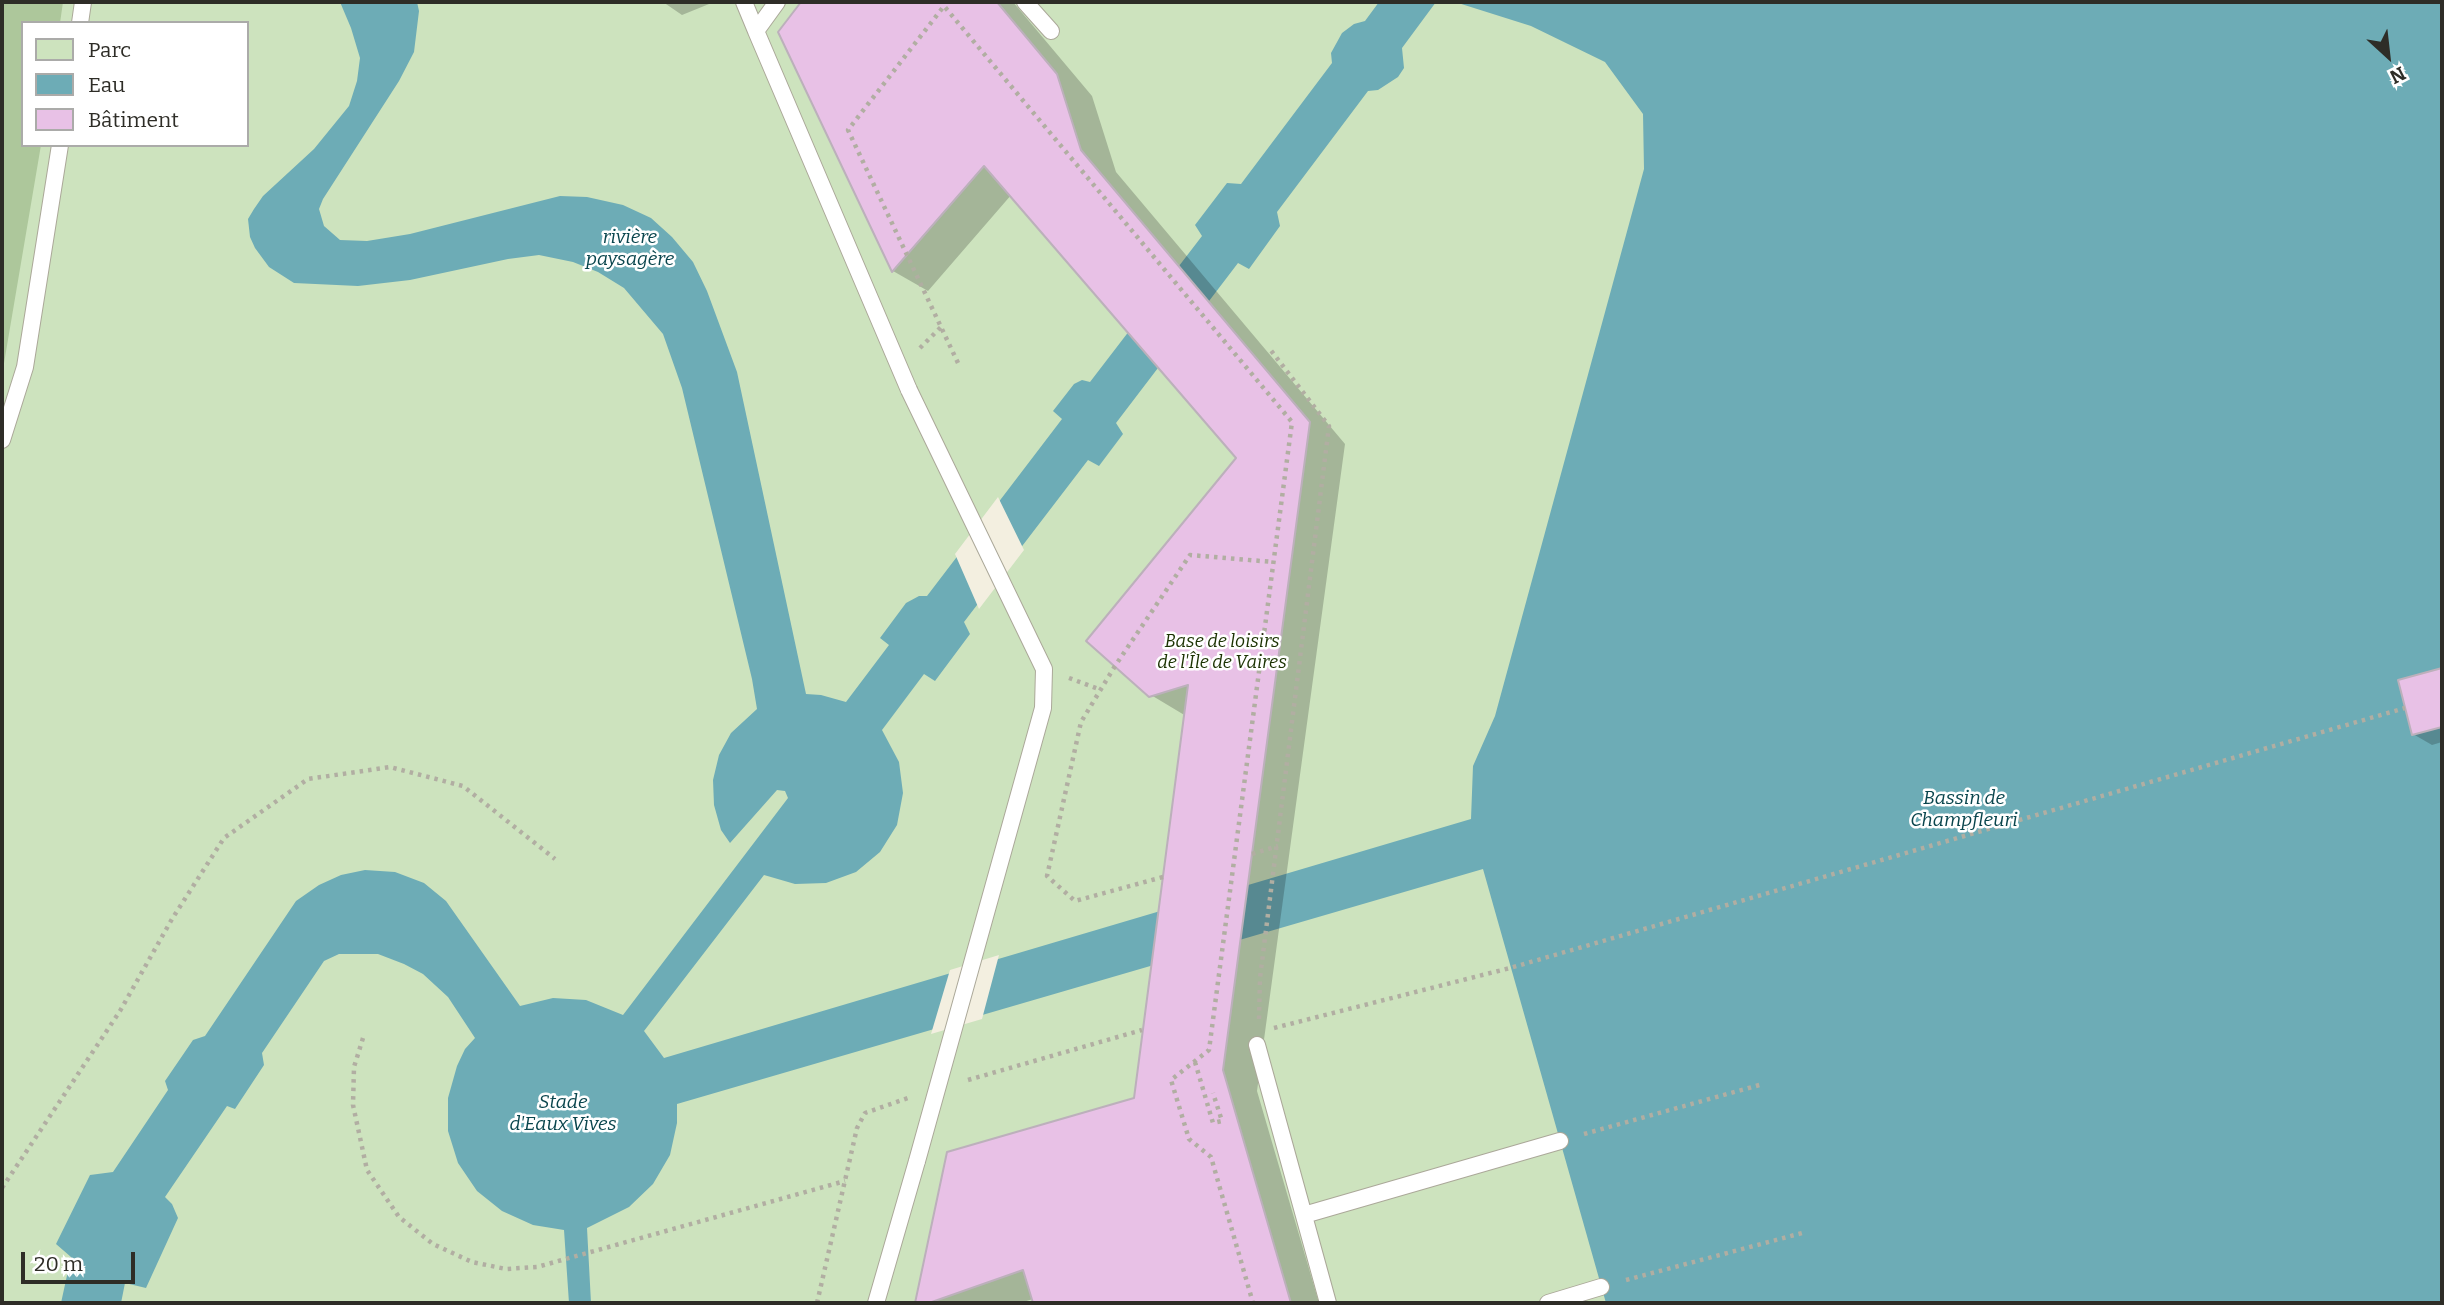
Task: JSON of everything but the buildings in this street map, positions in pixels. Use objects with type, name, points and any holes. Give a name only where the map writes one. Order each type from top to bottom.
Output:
[{"type":"lane","points":[[80,21],[83,2]]},
{"type":"lane","points":[[744,2],[909,390],[1044,669],[1043,708],[876,1303]]},
{"type":"lane","points":[[756,31],[777,2]]},
{"type":"lane","points":[[1025,2],[1051,31]]},
{"type":"lane","points":[[2,440],[25,367],[60,147]]},
{"type":"lane","points":[[1257,1045],[1328,1303]]},
{"type":"lane","points":[[1304,1215],[1560,1141]]},
{"type":"lane","points":[[1548,1303],[1601,1287]]},
{"type":"path","points":[[958,363],[848,130],[944,6],[1292,422],[1209,1050],[1171,1080],[1189,1139],[1211,1157],[1253,1303]]},
{"type":"path","points":[[1260,978],[1329,426],[1269,348]]},
{"type":"path","points":[[1163,877],[1075,901],[1047,876],[1081,722],[1115,666],[1190,555],[1273,562]]},
{"type":"path","points":[[1257,1045],[1258,1032],[1510,968],[2405,708]]},
{"type":"path","points":[[2,1188],[120,1011],[172,919],[224,838],[308,779],[390,767],[463,786],[555,859]]},
{"type":"path","points":[[1252,854],[1278,846]]},
{"type":"path","points":[[966,1081],[1142,1030]]},
{"type":"path","points":[[363,1038],[354,1067],[353,1105],[367,1170],[399,1217],[433,1244],[472,1262],[506,1269],[537,1267],[845,1181]]},
{"type":"path","points":[[1195,1062],[1213,1123],[1222,1121],[1213,1093]]},
{"type":"path","points":[[1560,1141],[1763,1084]]},
{"type":"path","points":[[817,1303],[857,1128],[865,1113],[912,1097]]},
{"type":"path","points":[[1601,1287],[1806,1232]]},
{"type":"green space","name":"Base de loisirs de l'Île de Vaires","points":[[2,2],[2442,2],[2442,1303],[2,1303]]},
{"type":"green space","points":[[2,2],[63,2],[60,21],[21,21],[21,147],[41,147],[2,375]]},
{"type":"water","name":"Bassin de Champfleuri","points":[[340,2],[417,2],[419,11],[414,52],[399,81],[323,199],[319,209],[324,226],[340,240],[367,241],[410,234],[560,196],[587,197],[623,205],[651,218],[672,237],[693,262],[707,291],[737,372],[806,694],[846,702],[889,645],[880,638],[906,603],[919,596],[927,596],[1062,419],[1053,411],[1074,384],[1082,380],[1090,382],[1202,236],[1195,225],[1227,183],[1241,184],[1332,63],[1331,53],[1342,33],[1354,24],[1365,21],[1379,2],[1436,2],[1402,48],[1404,68],[1398,77],[1378,90],[1368,91],[1277,212],[1280,226],[1249,269],[1238,263],[1116,423],[1123,434],[1099,466],[1088,460],[964,622],[970,634],[935,681],[924,674],[882,730],[899,762],[903,793],[897,825],[880,852],[856,872],[826,883],[795,884],[764,875],[644,1031],[664,1058],[1471,819],[1473,766],[1495,716],[1644,169],[1643,114],[1605,62],[1531,26],[1455,2],[2442,2],[2442,1303],[1606,1303],[1483,869],[677,1104],[677,1123],[670,1155],[653,1184],[629,1207],[587,1228],[591,1303],[569,1303],[564,1230],[533,1225],[502,1211],[477,1191],[458,1163],[448,1131],[448,1098],[457,1066],[465,1049],[475,1038],[448,997],[423,974],[404,964],[378,954],[339,954],[324,961],[262,1053],[264,1065],[235,1109],[227,1106],[165,1197],[172,1204],[178,1218],[146,1288],[125,1283],[121,1303],[61,1303],[71,1257],[56,1244],[90,1175],[113,1172],[168,1090],[165,1081],[193,1040],[205,1036],[296,901],[319,885],[341,875],[365,870],[395,872],[424,883],[446,901],[520,1006],[553,998],[586,1000],[623,1015],[788,798],[785,791],[777,790],[730,843],[721,830],[714,805],[713,780],[719,755],[731,733],[757,709],[752,679],[682,388],[663,334],[624,288],[598,272],[573,262],[539,255],[410,280],[358,286],[294,283],[269,267],[255,248],[250,237],[248,219],[254,209],[263,196],[314,149],[349,106],[357,81],[360,58]]},
{"type":"pier","points":[[998,497],[1024,550],[979,609],[955,554]]},
{"type":"pier","points":[[999,955],[982,1019],[931,1034],[950,970]]},
{"type":"water label","name":"rivière paysagère","points":[[630,249]]},
{"type":"water label","name":"Stade d'Eaux Vives","points":[[563,1114]]}]
